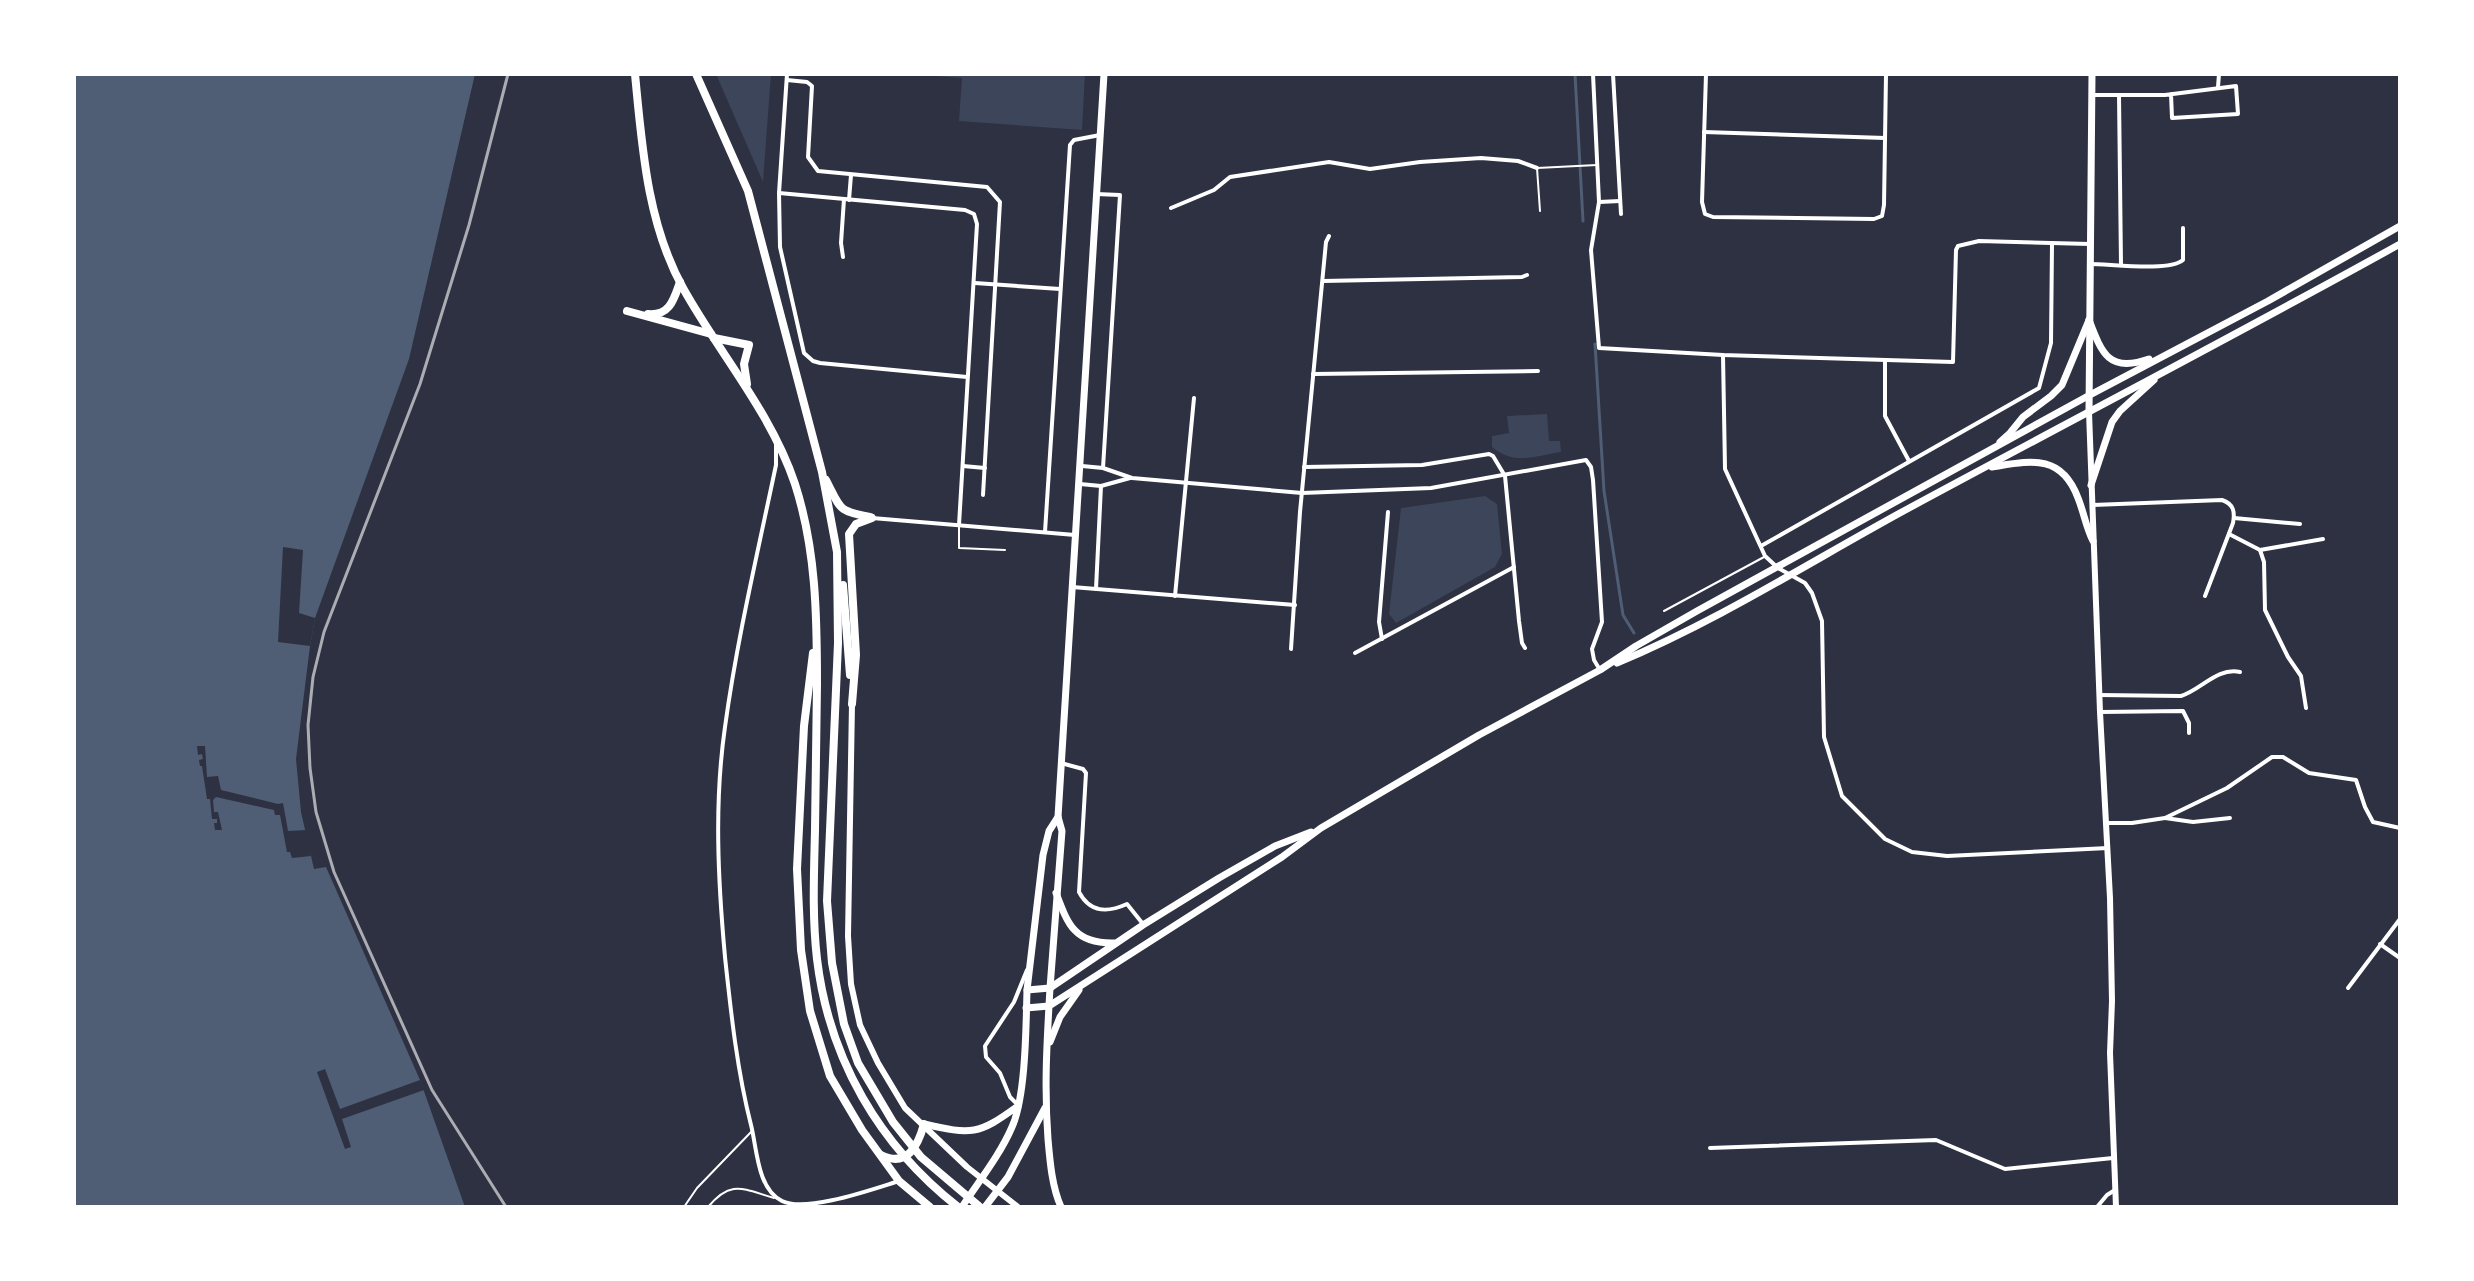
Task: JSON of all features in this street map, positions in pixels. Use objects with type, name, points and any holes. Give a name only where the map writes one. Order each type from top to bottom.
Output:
[{"type":"highway","points":[[635,74],[651,200],[667,251],[680,282],[776,438],[794,483],[809,536],[816,589],[817,629],[814,884],[817,960],[837,1048],[856,1088],[883,1131],[932,1186],[960,1207]]},
{"type":"highway","points":[[696,74],[748,191],[822,472],[845,605],[852,704]]},
{"type":"highway","points":[[680,282],[666,311],[655,314],[627,311],[749,345],[744,372],[748,391]]},
{"type":"highway","points":[[822,472],[842,509],[851,515],[872,518]]},
{"type":"highway","points":[[852,704],[855,643],[849,534],[856,524],[872,518]]},
{"type":"highway","points":[[837,552],[838,643],[827,885],[837,997],[858,1063],[893,1122],[921,1157],[982,1207]]},
{"type":"highway","points":[[817,629],[804,726],[797,886],[801,950],[814,1027],[830,1076],[877,1153],[899,1181],[930,1207]]},
{"type":"highway","points":[[877,1153],[889,1159],[900,1160],[908,1156],[916,1148],[924,1124]]},
{"type":"main road","points":[[1061,1207],[1052,1173],[1045,1056],[1062,831],[1058,817],[1104,74]]},
{"type":"main road","points":[[2089,412],[2092,74]]},
{"type":"main road","points":[[1026,1008],[1049,1006],[1282,857],[1321,828],[1479,735],[2400,226]]},
{"type":"main road","points":[[1600,670],[1641,653],[1792,575],[1914,505],[2268,318],[2400,244]]},
{"type":"main road","points":[[2089,320],[2102,352],[2119,364],[2134,364],[2169,352]]},
{"type":"main road","points":[[1986,454],[2023,417],[2057,391],[2089,320]]},
{"type":"main road","points":[[2091,485],[2112,422],[2161,373]]},
{"type":"main road","points":[[1985,468],[2037,461],[2062,472],[2075,490],[2086,529],[2093,541]]},
{"type":"main road","points":[[1909,495],[1914,505]]},
{"type":"main road","points":[[960,1207],[1009,1135],[1018,1106],[1027,990],[1043,855],[1049,831],[1058,817]]},
{"type":"main road","points":[[1027,990],[1050,988],[1143,925],[1275,846],[1321,828]]},
{"type":"main road","points":[[1056,893],[1068,923],[1076,932],[1099,943],[1116,943]]},
{"type":"main road","points":[[1045,1056],[1060,1017],[1089,980]]},
{"type":"main road","points":[[924,1124],[956,1131],[973,1131],[989,1127],[1018,1106]]},
{"type":"main road","points":[[982,1207],[1008,1177],[1046,1106]]},
{"type":"street","points":[[1593,74],[1599,202],[1591,250],[1599,348],[1953,362],[1956,250],[1962,244],[1979,241],[2090,244]]},
{"type":"street","points":[[1613,74],[1621,214]]},
{"type":"street","points":[[1706,74],[1702,202],[1705,214],[1713,217],[1874,219],[1882,216],[1884,205],[1886,74]]},
{"type":"street","points":[[2218,87],[2219,74]]},
{"type":"street","points":[[968,377],[820,363],[807,357],[801,347],[782,263],[779,193],[787,77],[812,86],[809,160],[821,173],[990,189],[1001,206],[983,495]]},
{"type":"street","points":[[2090,95],[2171,94],[2236,86],[2238,114],[2172,118],[2171,94]]},
{"type":"street","points":[[2119,95],[2121,265]]},
{"type":"street","points":[[1704,132],[1885,138]]},
{"type":"street","points":[[1045,532],[1070,145],[1074,140],[1100,135]]},
{"type":"street","points":[[1171,208],[1214,190],[1230,177],[1329,162],[1370,169],[1481,158],[1518,161],[1537,168]]},
{"type":"street","points":[[843,257],[841,243],[851,175]]},
{"type":"street","points":[[779,193],[965,210],[974,214],[977,224],[959,525]]},
{"type":"street","points":[[1096,194],[1120,195],[1103,468]]},
{"type":"street","points":[[1599,202],[1620,201]]},
{"type":"street","points":[[2090,264],[2179,264],[2183,260],[2183,228]]},
{"type":"street","points":[[1291,649],[1304,467],[1329,236]]},
{"type":"street","points":[[1761,546],[2039,388],[2051,343],[2052,244]]},
{"type":"street","points":[[1323,281],[1527,275]]},
{"type":"street","points":[[974,283],[1060,289]]},
{"type":"street","points":[[1723,355],[1725,469],[1765,556],[1778,568],[1805,583],[1812,593],[1822,621],[1824,737],[1842,796],[1885,839],[1912,852],[1947,856],[2108,848]]},
{"type":"street","points":[[1885,360],[1885,416],[1909,461]]},
{"type":"street","points":[[1313,374],[1538,371]]},
{"type":"street","points":[[1175,596],[1194,398]]},
{"type":"street","points":[[2089,412],[2108,848],[2116,1207]]},
{"type":"street","points":[[776,438],[776,465],[749,590],[725,727],[719,806],[717,853],[729,995],[741,1079],[764,1179],[768,1189],[779,1199],[794,1205],[815,1204],[899,1181]]},
{"type":"street","points":[[1304,467],[1422,465],[1489,454],[1493,456],[1505,476],[1525,648]]},
{"type":"street","points":[[1080,465],[1103,468],[1132,478],[1302,493],[1431,488],[1586,460],[1591,467],[1593,480],[1602,622],[1592,649],[1600,670]]},
{"type":"street","points":[[963,466],[985,468]]},
{"type":"street","points":[[1078,484],[1101,486],[1132,478]]},
{"type":"street","points":[[1096,589],[1101,486]]},
{"type":"street","points":[[2092,505],[2222,500],[2232,506],[2234,518],[2205,596]]},
{"type":"street","points":[[1382,639],[1379,622],[1388,512]]},
{"type":"street","points":[[872,518],[1075,535]]},
{"type":"street","points":[[2234,518],[2300,524]]},
{"type":"street","points":[[2229,534],[2260,550],[2323,539]]},
{"type":"street","points":[[2260,550],[2264,562],[2265,610],[2301,676],[2306,708]]},
{"type":"street","points":[[1355,653],[1514,567]]},
{"type":"street","points":[[1072,587],[1295,605]]},
{"type":"street","points":[[2099,695],[2181,696],[2190,693],[2202,682],[2232,671],[2240,672]]},
{"type":"street","points":[[852,704],[848,936],[851,984],[860,1025],[905,1108],[981,1178],[1018,1207]]},
{"type":"street","points":[[2100,712],[2183,711],[2189,723],[2189,733]]},
{"type":"street","points":[[2165,818],[2227,788],[2272,757],[2283,757],[2309,773],[2356,780],[2373,822],[2400,828]]},
{"type":"street","points":[[1061,763],[1083,769],[1086,773],[1079,892],[1083,900],[1100,911],[1127,904],[1143,925]]},
{"type":"street","points":[[2106,823],[2165,818],[2193,822],[2230,818]]},
{"type":"street","points":[[2348,988],[2400,919]]},
{"type":"street","points":[[2380,944],[2400,958]]},
{"type":"street","points":[[1018,1106],[1010,1097],[1000,1073],[986,1057],[985,1046],[1014,1002],[1030,961]]},
{"type":"street","points":[[1710,1148],[1936,1140],[2005,1169],[2113,1158]]},
{"type":"street","points":[[2097,1207],[2115,1190]]},
{"type":"lane","points":[[1540,211],[1537,168],[1597,165]]},
{"type":"lane","points":[[959,525],[959,548],[1005,550]]},
{"type":"lane","points":[[1664,611],[1765,556]]},
{"type":"lane","points":[[684,1207],[697,1188],[753,1131]]},
{"type":"lane","points":[[708,1207],[720,1193],[729,1189],[738,1188],[779,1199]]},
{"type":"shaded area","points":[[74,74],[475,74],[409,359],[315,618],[296,759],[301,812],[314,869],[326,867],[420,1080],[465,1207],[74,1207]]},
{"type":"shaded area","points":[[716,74],[771,74],[763,182]]},
{"type":"shaded area","points":[[908,74],[1085,74],[1082,130],[959,121],[962,78]]},
{"type":"shaded area","points":[[1547,414],[1549,441],[1560,441],[1561,452],[1517,458],[1492,447],[1492,436],[1509,433],[1507,416]]},
{"type":"shaded area","points":[[1485,496],[1497,504],[1502,554],[1495,567],[1396,623],[1389,614],[1401,508]]},
{"type":"pier","points":[[283,547],[303,550],[299,613],[315,618],[310,646],[278,642]]},
{"type":"pier","points":[[197,746],[205,746],[207,777],[218,776],[221,790],[283,803],[288,831],[307,830],[311,856],[292,858],[287,852],[280,815],[275,815],[274,810],[216,797],[213,800],[214,812],[218,812],[222,830],[215,830],[217,819],[212,819],[199,760],[203,759],[202,754],[198,755]]},
{"type":"pier","points":[[325,1069],[340,1109],[420,1080],[424,1090],[342,1119],[351,1147],[345,1149],[317,1072]]},
{"type":"waterway","points":[[1575,74],[1583,221]]},
{"type":"waterway","points":[[1595,344],[1604,491],[1623,615],[1634,633]]},
{"type":"railway","points":[[506,1207],[432,1090],[334,872],[316,812],[308,725],[313,677],[324,632],[420,384],[469,225],[508,74]]}]
